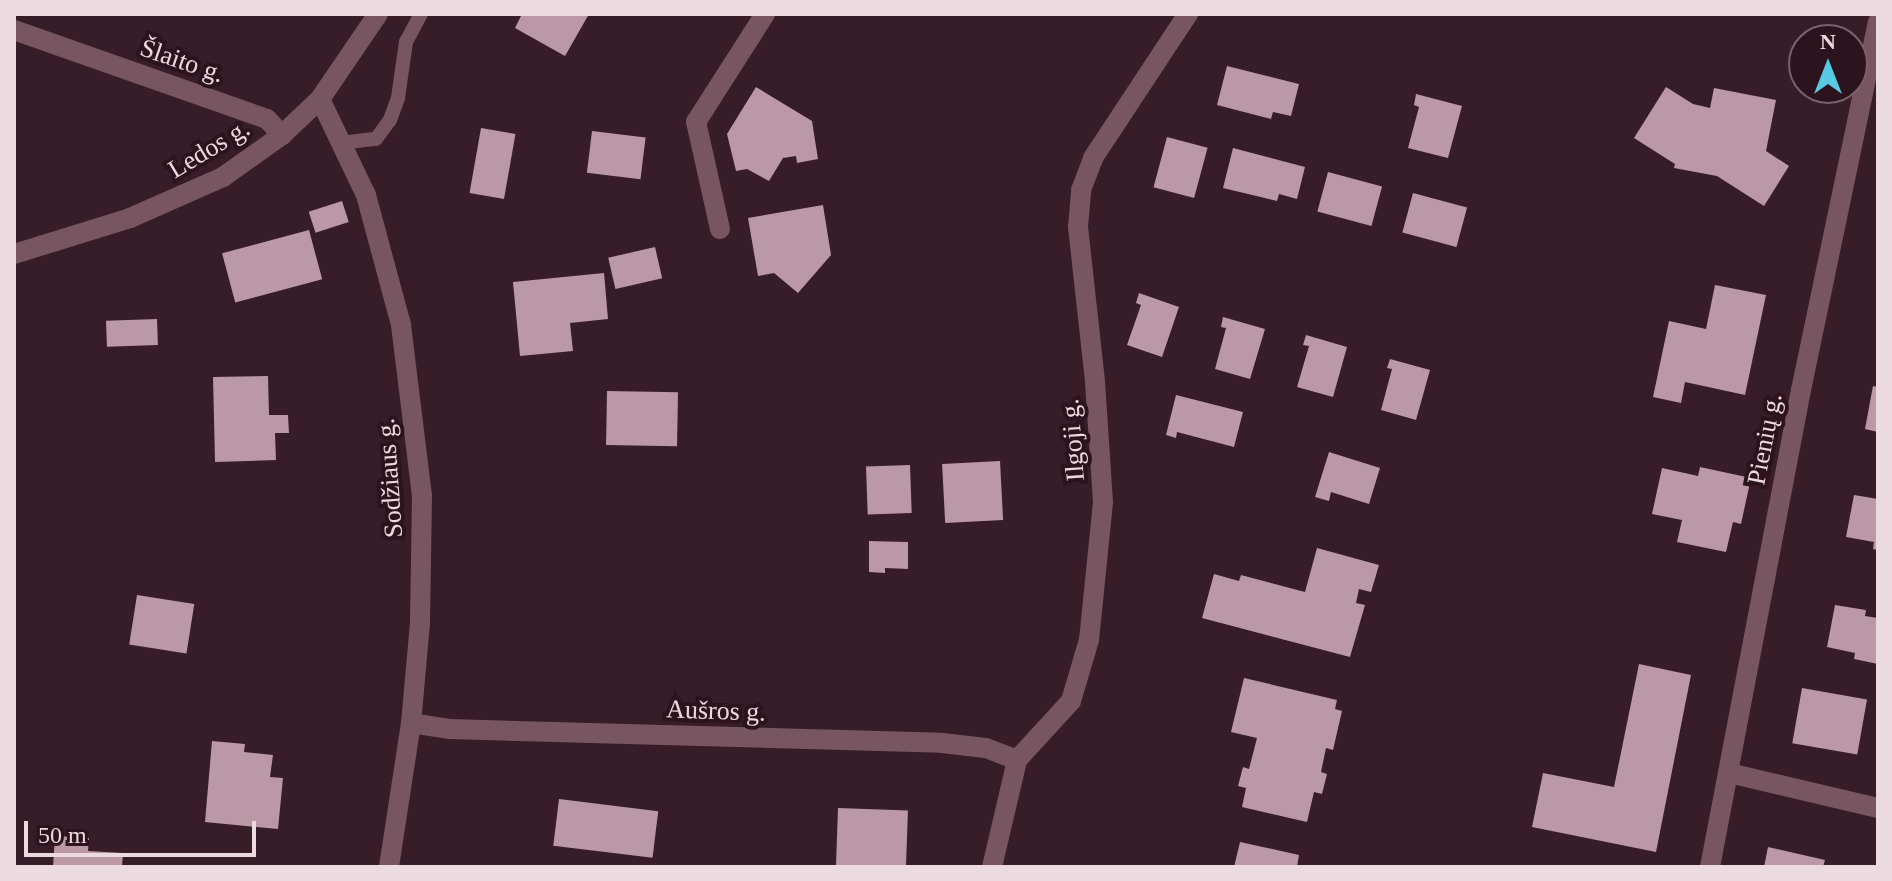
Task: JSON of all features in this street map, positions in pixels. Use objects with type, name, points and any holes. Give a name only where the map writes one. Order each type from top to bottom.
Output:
[{"type":"street","name":"Ledos g.","points":[[14,254],[130,218],[223,177],[282,135],[320,99],[378,14]]},
{"type":"street","points":[[720,229],[696,122],[765,14]]},
{"type":"street","name":"Ilgoji g.","points":[[992,867],[1017,760],[1071,701],[1089,640],[1098,561],[1101,457],[1078,227],[1081,190],[1093,158],[1188,14]]},
{"type":"street","name":"Pienių g.","points":[[1710,867],[1801,390],[1878,22]]},
{"type":"street","name":"Šlaito g.","points":[[14,30],[267,119],[282,135]]},
{"type":"street","name":"Sodžiaus g.","points":[[320,99],[366,195],[401,325],[422,495],[420,623],[411,723],[389,867]]},
{"type":"street","name":"Aušros g.","points":[[411,723],[449,729],[942,743],[986,748],[1017,760]]},
{"type":"street","points":[[1729,773],[1878,808]]},
{"type":"lane","points":[[341,143],[376,139],[390,120],[398,98],[406,42],[421,14]]},
{"type":"building","points":[[522,14],[589,14],[565,56],[515,28]]},
{"type":"building","points":[[1227,66],[1299,84],[1291,116],[1273,112],[1271,119],[1217,105]]},
{"type":"building","points":[[756,87],[812,121],[818,159],[797,163],[796,156],[783,158],[769,181],[747,169],[736,171],[727,134]]},
{"type":"building","points":[[1666,87],[1693,104],[1710,108],[1714,88],[1776,100],[1766,151],[1789,166],[1764,206],[1717,176],[1674,168],[1675,164],[1634,138]]},
{"type":"building","points":[[1416,94],[1462,106],[1448,158],[1408,148],[1419,107],[1414,105]]},
{"type":"building","points":[[481,128],[515,134],[504,199],[470,193]]},
{"type":"building","points":[[592,131],[646,138],[640,179],[587,173]]},
{"type":"building","points":[[1167,137],[1208,148],[1194,198],[1154,187]]},
{"type":"building","points":[[1233,148],[1305,167],[1297,199],[1279,194],[1277,201],[1223,188]]},
{"type":"building","points":[[1328,172],[1382,186],[1371,226],[1317,212]]},
{"type":"building","points":[[1413,193],[1467,207],[1456,247],[1402,233]]},
{"type":"building","points":[[342,201],[349,222],[316,233],[309,212]]},
{"type":"building","points":[[823,205],[831,255],[798,293],[774,273],[758,276],[748,218]]},
{"type":"building","points":[[309,230],[322,279],[235,303],[222,253]]},
{"type":"building","points":[[655,247],[662,278],[615,289],[608,258]]},
{"type":"building","points":[[604,273],[608,319],[570,323],[573,351],[520,356],[513,282]]},
{"type":"building","points":[[1715,285],[1766,295],[1745,395],[1685,382],[1681,403],[1653,397],[1669,321],[1706,329]]},
{"type":"building","points":[[1139,293],[1179,307],[1162,357],[1127,345],[1141,305],[1136,303]]},
{"type":"building","points":[[1223,317],[1265,329],[1250,379],[1215,369],[1226,328],[1221,327]]},
{"type":"building","points":[[157,319],[158,345],[107,347],[106,321]]},
{"type":"building","points":[[1306,335],[1347,347],[1333,397],[1297,387],[1309,346],[1303,345]]},
{"type":"building","points":[[1390,359],[1430,370],[1416,420],[1381,410],[1392,369],[1387,368]]},
{"type":"building","points":[[268,376],[269,415],[288,415],[289,433],[275,433],[276,460],[215,462],[213,377]]},
{"type":"building","points":[[1873,386],[1878,387],[1878,432],[1865,429]]},
{"type":"building","points":[[607,391],[678,392],[677,446],[606,445]]},
{"type":"building","points":[[1176,395],[1243,412],[1234,447],[1177,432],[1176,438],[1166,435]]},
{"type":"building","points":[[1329,452],[1380,468],[1369,504],[1331,492],[1329,501],[1315,497]]},
{"type":"building","points":[[1000,461],[1003,520],[945,523],[942,464]]},
{"type":"building","points":[[910,465],[912,513],[868,515],[866,467]]},
{"type":"building","points":[[1700,467],[1751,478],[1741,524],[1733,522],[1726,552],[1677,542],[1682,520],[1652,514],[1662,468],[1698,476]]},
{"type":"building","points":[[1854,495],[1878,499],[1878,550],[1873,549],[1874,542],[1846,537]]},
{"type":"building","points":[[869,541],[908,542],[908,569],[885,568],[885,573],[869,572]]},
{"type":"building","points":[[1317,548],[1379,565],[1371,592],[1359,589],[1356,603],[1365,605],[1350,657],[1202,618],[1214,574],[1239,581],[1241,575],[1305,592]]},
{"type":"building","points":[[137,595],[194,604],[186,653],[129,644]]},
{"type":"building","points":[[1835,605],[1866,610],[1865,616],[1878,618],[1878,664],[1854,659],[1855,653],[1827,647]]},
{"type":"building","points":[[1639,664],[1691,675],[1656,852],[1532,827],[1543,773],[1614,787]]},
{"type":"building","points":[[1244,678],[1337,700],[1335,709],[1342,711],[1333,750],[1326,748],[1321,772],[1327,774],[1322,794],[1314,792],[1307,822],[1242,807],[1246,788],[1238,786],[1243,767],[1249,769],[1257,738],[1231,732]]},
{"type":"building","points":[[1802,688],[1867,699],[1857,755],[1792,743]]},
{"type":"building","points":[[212,741],[245,744],[244,752],[273,755],[270,777],[283,778],[278,829],[205,822]]},
{"type":"building","points":[[559,799],[658,811],[653,858],[553,846]]},
{"type":"building","points":[[838,808],[908,810],[906,867],[836,865]]},
{"type":"building","points":[[55,836],[89,838],[88,851],[123,853],[122,867],[53,867]]},
{"type":"building","points":[[1240,842],[1299,855],[1297,867],[1234,867]]},
{"type":"building","points":[[1768,847],[1825,860],[1823,867],[1764,867]]}]
